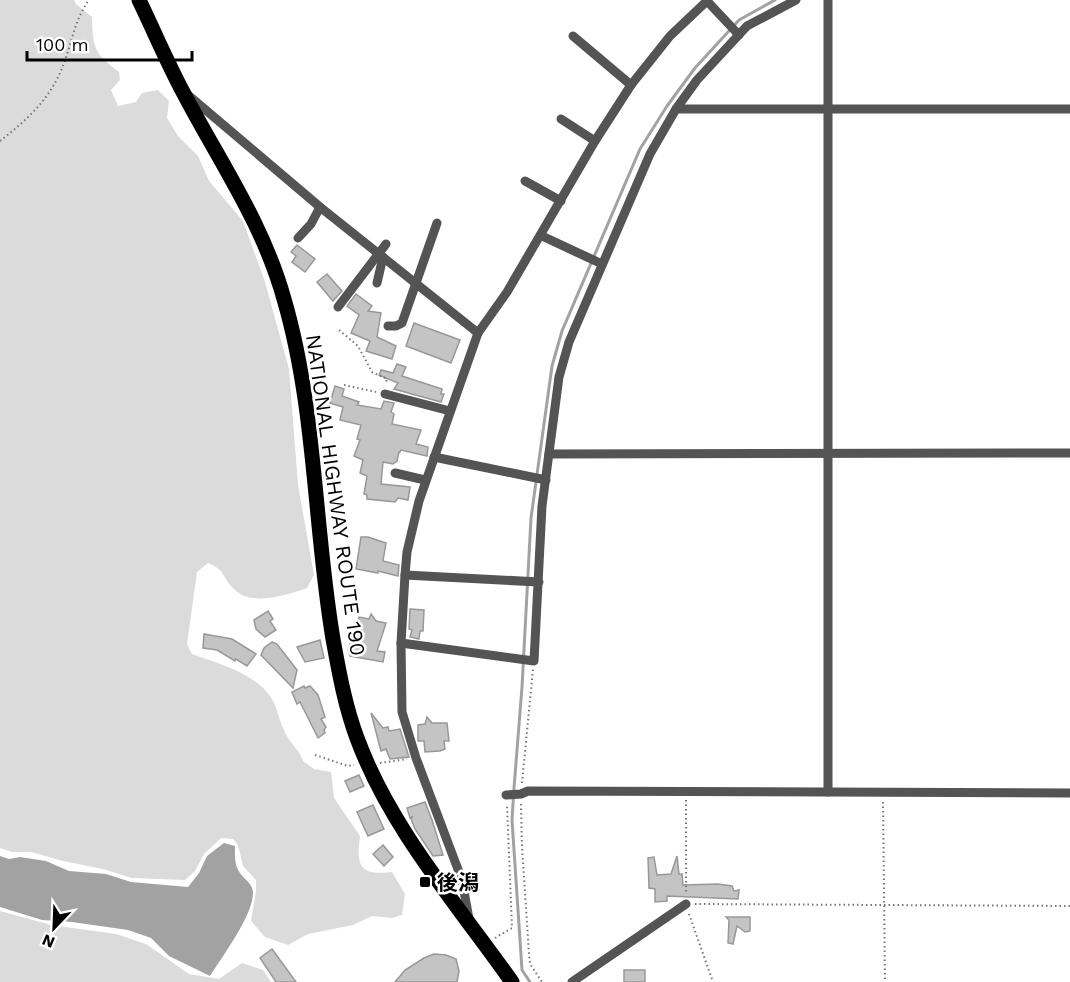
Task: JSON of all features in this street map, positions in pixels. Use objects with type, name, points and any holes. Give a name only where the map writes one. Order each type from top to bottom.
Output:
[{"type":"highway","name":"NATIONAL HIGHWAY ROUTE 190","points":[[139,0],[182,91],[243,197],[268,250],[284,296],[300,369],[330,618],[339,672],[357,738],[400,824],[512,982]]},
{"type":"street","points":[[469,922],[462,880],[416,758],[402,712],[401,643],[407,552],[425,480],[478,333],[542,236],[631,85],[670,36],[707,0],[739,35]]},
{"type":"street","points":[[401,643],[534,661],[541,523],[559,377],[569,342],[650,154],[676,109],[697,80],[747,26],[796,0]]},
{"type":"street","points":[[828,0],[828,792]]},
{"type":"street","points":[[573,36],[631,85]]},
{"type":"street","points":[[182,91],[320,207],[478,333]]},
{"type":"street","points":[[676,109],[1070,109]]},
{"type":"street","points":[[561,119],[596,141]]},
{"type":"street","points":[[525,181],[561,201]]},
{"type":"street","points":[[298,238],[311,224],[320,207]]},
{"type":"street","points":[[388,326],[402,323],[437,223]]},
{"type":"street","points":[[542,236],[602,264]]},
{"type":"street","points":[[338,307],[380,255],[386,244]]},
{"type":"street","points":[[377,283],[380,255]]},
{"type":"street","points":[[385,394],[450,411]]},
{"type":"street","points":[[549,454],[1070,453]]},
{"type":"street","points":[[434,457],[546,480]]},
{"type":"street","points":[[395,473],[425,480]]},
{"type":"street","points":[[405,575],[539,582]]},
{"type":"street","points":[[506,795],[528,791],[1070,793]]},
{"type":"street","points":[[572,982],[686,904]]},
{"type":"path","points":[[0,141],[44,101],[59,75],[81,11],[89,0]]},
{"type":"path","points":[[339,330],[358,345],[372,372],[387,379],[385,394],[344,386]]},
{"type":"path","points":[[534,661],[521,794],[522,847],[530,964],[542,982]]},
{"type":"path","points":[[686,792],[686,904],[713,982]]},
{"type":"path","points":[[883,793],[885,982]]},
{"type":"path","points":[[483,942],[502,936],[512,928],[506,795]]},
{"type":"path","points":[[686,904],[1070,906]]},
{"type":"shaded area","points":[[0,0],[74,0],[92,17],[94,43],[100,55],[119,72],[120,80],[111,90],[118,106],[136,102],[142,93],[158,90],[169,101],[167,118],[178,136],[198,156],[209,181],[243,221],[265,282],[289,369],[298,485],[314,575],[307,588],[290,594],[269,598],[250,597],[234,589],[221,572],[208,563],[197,572],[187,644],[192,654],[236,670],[257,682],[272,699],[284,730],[303,761],[314,769],[331,772],[334,798],[360,836],[359,855],[362,867],[373,872],[392,872],[405,894],[402,915],[392,918],[372,916],[353,925],[308,934],[288,945],[265,937],[251,921],[256,880],[243,866],[238,845],[233,839],[221,838],[204,854],[195,871],[185,880],[132,878],[31,852],[12,852],[0,848]]},
{"type":"shaded area","points":[[224,843],[235,846],[237,867],[253,892],[252,901],[243,923],[210,976],[169,956],[151,938],[128,930],[42,920],[0,907],[0,856],[9,859],[20,857],[46,861],[69,871],[106,874],[131,882],[188,887],[199,873],[207,856]]},
{"type":"shaded area","points":[[0,911],[51,925],[116,934],[146,944],[189,974],[219,979],[242,963],[263,970],[271,982],[0,982]]},
{"type":"building","points":[[297,245],[315,259],[305,272],[292,262],[296,256],[291,252]]},
{"type":"building","points":[[327,274],[342,291],[333,301],[317,282]]},
{"type":"building","points":[[356,294],[372,306],[368,311],[381,313],[377,337],[396,346],[392,359],[366,351],[370,341],[351,333],[359,315],[347,306]]},
{"type":"building","points":[[414,323],[460,340],[451,363],[406,346]]},
{"type":"building","points":[[397,364],[406,367],[402,376],[442,389],[441,394],[444,394],[441,402],[394,389],[398,383],[379,375],[381,370],[393,373]]},
{"type":"building","points":[[335,386],[344,389],[342,396],[359,402],[357,405],[381,409],[384,401],[394,403],[391,412],[394,414],[392,424],[421,430],[416,444],[428,447],[427,456],[401,450],[397,461],[393,464],[383,462],[381,484],[410,487],[408,500],[398,498],[395,502],[367,499],[367,495],[364,494],[367,476],[360,473],[363,460],[354,456],[360,440],[357,439],[361,425],[340,420],[343,407],[330,403]]},
{"type":"building","points":[[361,537],[386,543],[383,561],[399,565],[398,576],[356,569]]},
{"type":"building","points":[[410,609],[424,610],[423,631],[420,631],[419,639],[410,637],[412,630],[409,629]]},
{"type":"building","points":[[268,611],[273,619],[270,621],[276,630],[265,637],[256,629],[254,620]]},
{"type":"building","points":[[371,614],[376,621],[386,623],[377,651],[385,652],[383,662],[350,656],[348,650],[359,617],[369,619]]},
{"type":"building","points":[[204,634],[232,639],[256,654],[247,666],[217,650],[203,648]]},
{"type":"building","points":[[320,640],[324,658],[305,662],[297,647]]},
{"type":"building","points":[[272,642],[277,644],[297,670],[293,688],[261,655],[264,648]]},
{"type":"building","points":[[304,686],[305,688],[310,686],[318,695],[325,717],[321,719],[326,727],[325,733],[318,738],[300,702],[297,704],[292,692]]},
{"type":"building","points":[[371,713],[383,728],[388,727],[389,731],[400,729],[409,757],[390,759],[386,749],[381,751]]},
{"type":"building","points":[[427,717],[432,723],[447,723],[449,741],[444,741],[445,749],[425,752],[424,741],[418,741],[418,725],[425,724]]},
{"type":"building","points":[[359,775],[364,786],[350,792],[345,781]]},
{"type":"building","points":[[425,802],[443,855],[433,856],[415,829],[411,819],[413,816],[410,818],[407,808]]},
{"type":"building","points":[[373,805],[384,829],[368,836],[357,812]]},
{"type":"building","points":[[383,845],[393,857],[384,866],[373,854]]},
{"type":"building","points":[[677,856],[683,885],[732,886],[734,891],[739,890],[738,899],[667,896],[667,901],[655,902],[655,889],[649,888],[648,858],[654,857],[657,875],[671,874]]},
{"type":"building","points":[[726,917],[750,917],[750,931],[745,932],[737,926],[733,944],[728,943],[729,920]]},
{"type":"building","points":[[272,949],[296,982],[276,982],[260,958]]},
{"type":"building","points":[[434,954],[456,959],[459,971],[457,982],[395,982],[405,970]]},
{"type":"building","points":[[624,970],[645,970],[645,982],[624,982]]},
{"type":"waterway","points":[[530,982],[522,970],[512,820],[531,518],[552,366],[562,331],[640,149],[667,106],[695,68],[739,20],[775,0]]},
{"type":"place","name":"後潟","points":[[425,882]]}]
